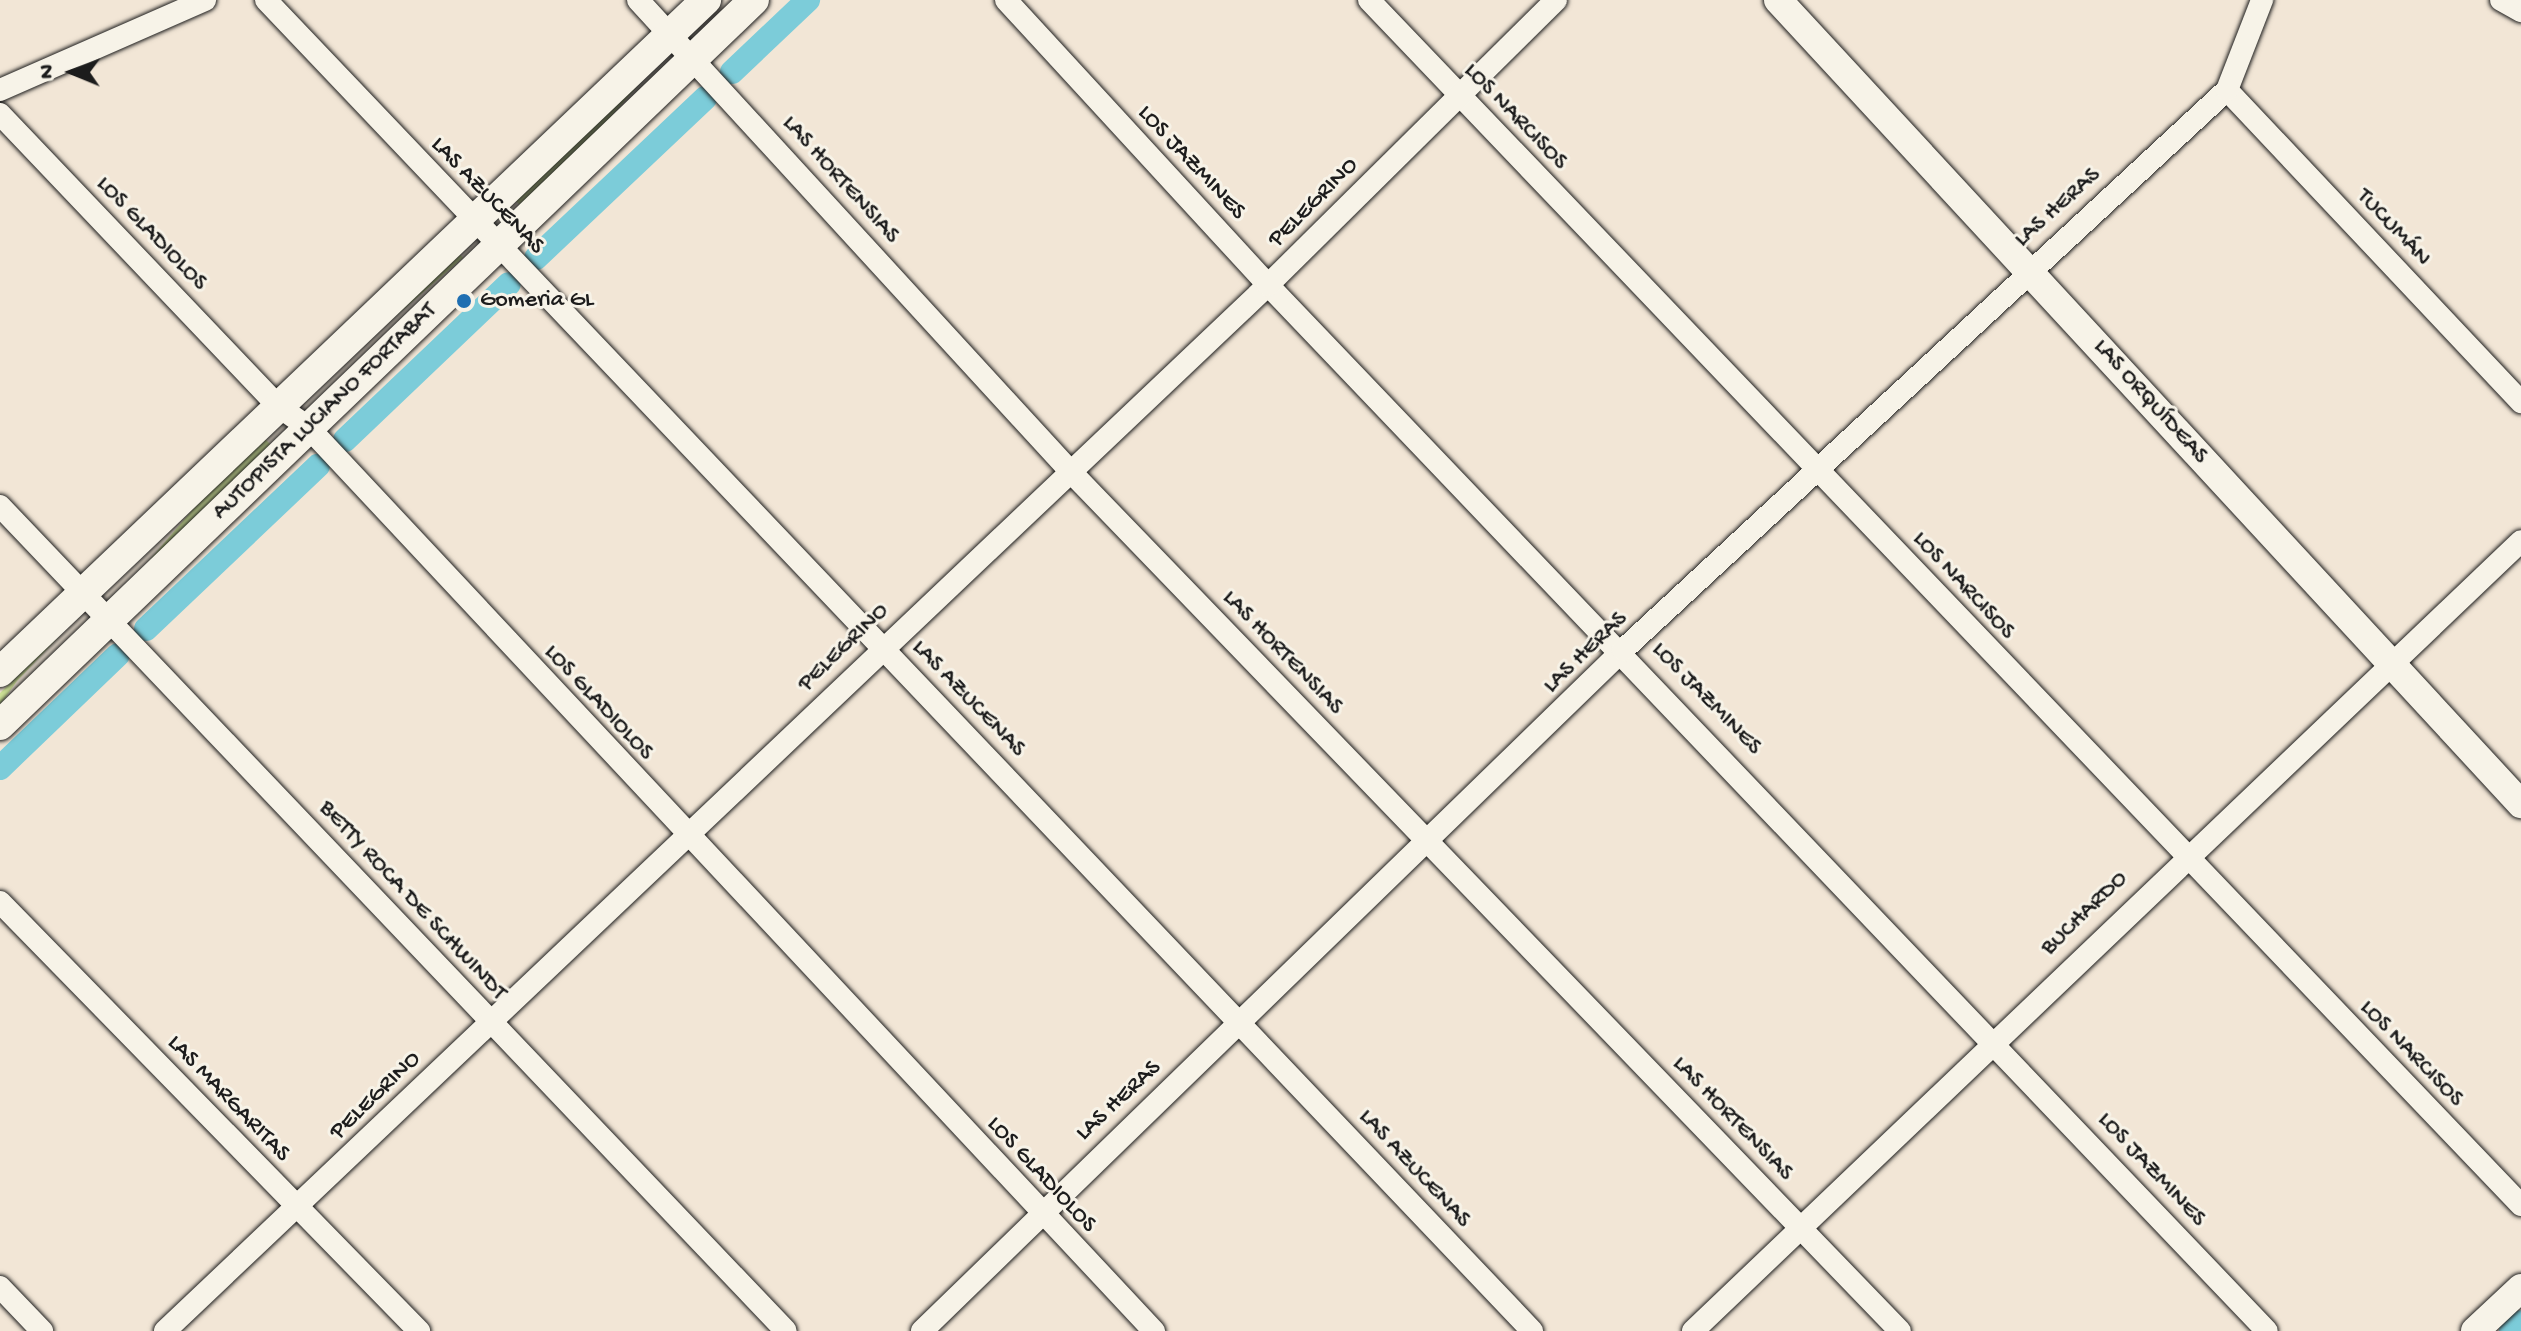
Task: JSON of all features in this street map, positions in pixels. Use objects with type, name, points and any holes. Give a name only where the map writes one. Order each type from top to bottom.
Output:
[{"type":"main road","name":"AUTOPISTA LUCIANO FORTABAT","points":[[0,672],[706,0]]},
{"type":"main road","name":"AUTOPISTA LUCIANO FORTABAT","points":[[0,725],[307,426],[499,247],[754,0]]},
{"type":"street","points":[[0,90],[205,0]]},
{"type":"street","name":"LAS AZUCENAS","points":[[266,0],[1532,1331]]},
{"type":"street","name":"LAS HORTENSIAS","points":[[638,0],[1070,471],[1900,1331]]},
{"type":"street","name":"LOS JAZMINES","points":[[1006,0],[1268,285],[1623,650],[2267,1331]]},
{"type":"street","name":"LOS NARCISOS","points":[[1369,0],[2184,856],[2521,1205]]},
{"type":"street","name":"PELEGRINO","points":[[165,1331],[687,838],[882,646],[1268,285],[1556,0]]},
{"type":"street","name":"LAS ORQUÍDEAS","points":[[1778,0],[2030,269],[2388,666],[2521,804]]},
{"type":"street","name":"LAS HERAS","points":[[922,1331],[1039,1212],[1431,844],[1623,650],[1820,472],[2030,269],[2227,90],[2262,0]]},
{"type":"street","points":[[2501,0],[2521,11]]},
{"type":"street","name":"TUCUMÁN","points":[[2227,90],[2521,402]]},
{"type":"street","name":"LOS GLADIOLOS","points":[[0,114],[278,406],[307,426],[687,838],[1154,1331]]},
{"type":"street","name":"BETTY ROCA DE SCHWINDT","points":[[0,506],[786,1331]]},
{"type":"street","name":"BUCHARDO","points":[[1693,1331],[1802,1228],[1992,1038],[2521,541]]},
{"type":"street","name":"LAS MARGARITAS","points":[[0,902],[419,1331]]},
{"type":"street","points":[[0,1287],[42,1331]]},
{"type":"street","points":[[2475,1331],[2521,1288]]},
{"type":"green space","points":[[657,64],[592,138],[522,207],[515,200]]},
{"type":"green space","points":[[457,251],[463,258],[314,387],[308,380]]},
{"type":"green space","points":[[265,439],[271,445],[130,583],[194,508]]},
{"type":"green space","points":[[71,624],[17,681],[0,705],[0,693]]},
{"type":"waterway","points":[[732,72],[808,0]]},
{"type":"waterway","points":[[536,258],[705,98]]},
{"type":"waterway","points":[[345,440],[509,284]]},
{"type":"waterway","points":[[146,629],[318,466]]},
{"type":"waterway","points":[[0,768],[118,655]]},
{"type":"waterway","points":[[2511,1331],[2521,1322]]},
{"type":"place","name":"Gomeria GL","points":[[464,301]]}]
